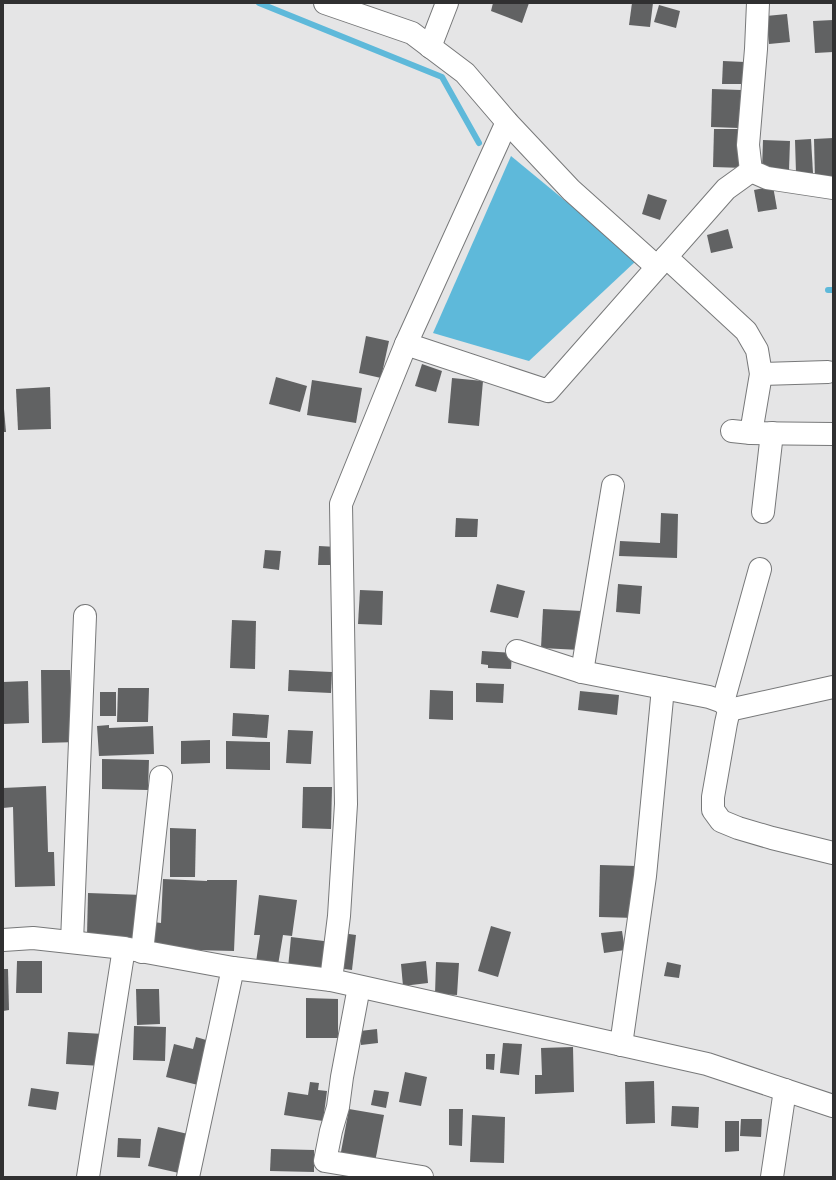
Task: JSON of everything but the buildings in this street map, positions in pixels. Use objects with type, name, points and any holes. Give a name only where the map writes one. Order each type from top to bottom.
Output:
[{"type":"street","points":[[326,3],[412,33],[430,46],[464,73],[507,122],[571,190],[746,332],[757,350],[761,374],[752,432],[763,512]]},
{"type":"street","points":[[430,46],[447,3]]},
{"type":"street","points":[[750,171],[748,145],[756,49],[758,3]]},
{"type":"street","points":[[331,980],[339,916],[346,804],[341,504],[406,344],[507,122]]},
{"type":"street","points":[[750,171],[767,178],[833,188]]},
{"type":"street","points":[[406,344],[548,391],[726,189],[750,171]]},
{"type":"street","points":[[761,374],[828,372]]},
{"type":"street","points":[[752,432],[833,434]]},
{"type":"street","points":[[582,672],[613,486]]},
{"type":"street","points":[[760,569],[726,706],[726,723],[713,797],[713,810],[721,821],[738,828],[833,853]]},
{"type":"street","points":[[72,942],[85,616]]},
{"type":"street","points":[[517,651],[582,672],[709,697],[726,706],[833,686]]},
{"type":"street","points":[[620,1045],[645,876],[663,688]]},
{"type":"street","points":[[88,1177],[133,950],[161,777]]},
{"type":"street","points":[[3,940],[33,938],[72,942],[133,950],[233,968],[331,980],[707,1064],[785,1090],[832,1103]]},
{"type":"street","points":[[188,1177],[233,968]]},
{"type":"street","points":[[359,987],[342,1077],[338,1107],[323,1169],[422,1177]]},
{"type":"street","points":[[772,1177],[785,1090]]},
{"type":"water","points":[[511,156],[637,260],[529,361],[433,333]]},
{"type":"waterway","points":[[259,3],[442,77],[479,143]]},
{"type":"waterway","points":[[828,290],[833,290]]}]
